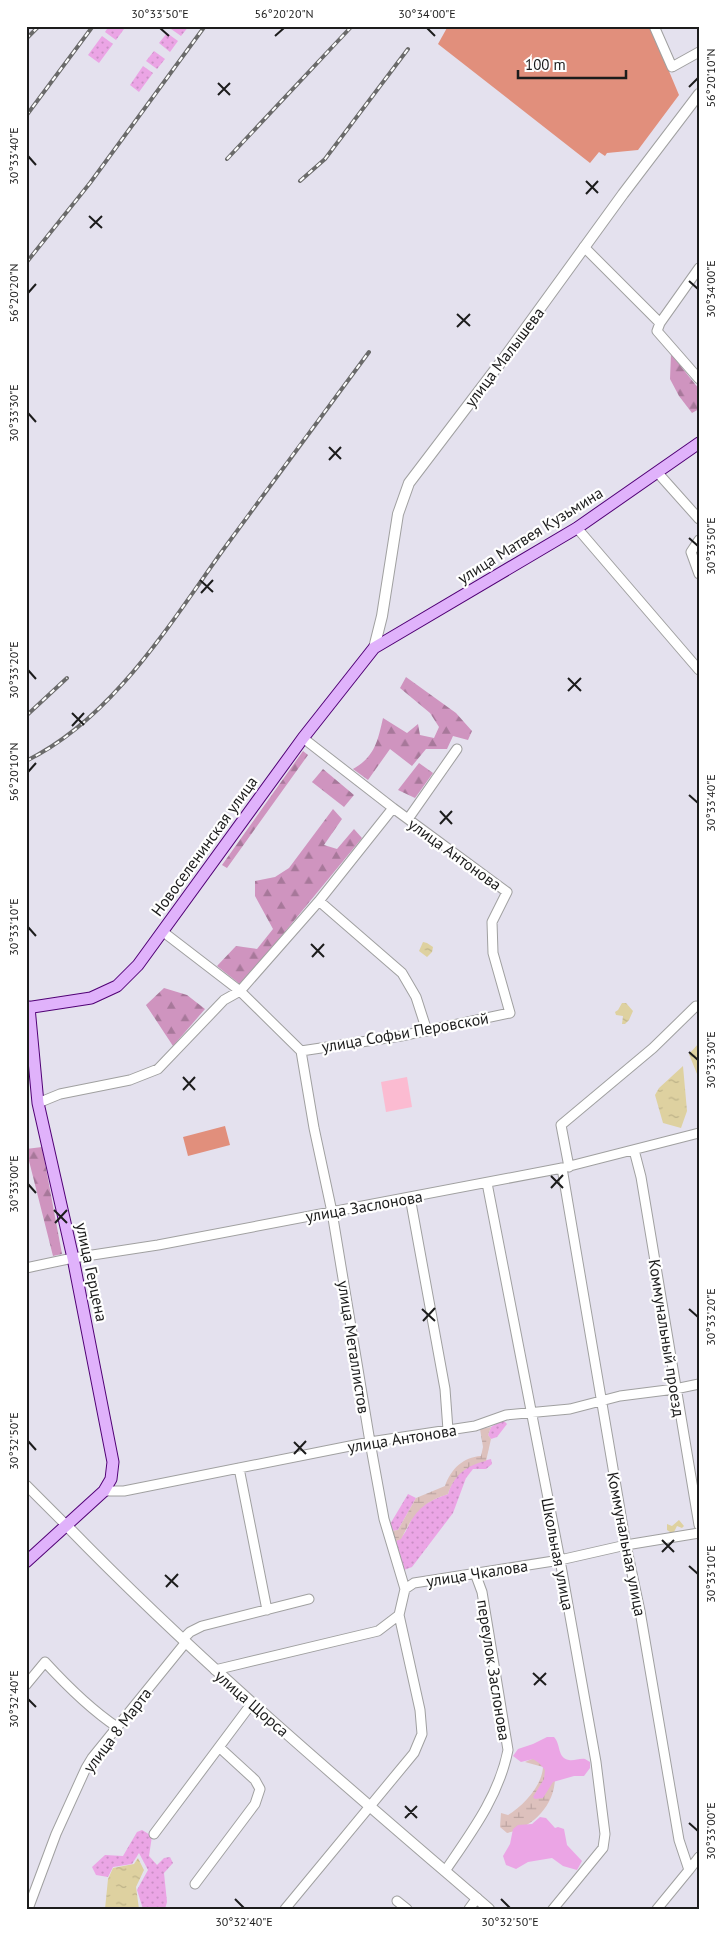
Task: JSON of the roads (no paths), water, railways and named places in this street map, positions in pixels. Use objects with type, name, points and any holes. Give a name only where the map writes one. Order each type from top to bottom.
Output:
[{"type":"main road","name":"улица Матвея Кузьмина","points":[[374,648],[577,528],[699,443]]},
{"type":"main road","name":"Новоселенинская улица","points":[[28,1008],[91,998],[117,986],[138,965],[303,738],[374,648]]},
{"type":"main road","name":"улица Герцена","points":[[26,1562],[104,1491],[111,1480],[113,1462],[74,1258],[38,1103],[28,1008]]},
{"type":"street","points":[[654,26],[672,67],[699,52]]},
{"type":"street","name":"улица Малышева","points":[[374,648],[382,616],[398,514],[409,483],[699,94]]},
{"type":"street","points":[[584,247],[660,323]]},
{"type":"street","points":[[699,268],[660,323],[657,331],[699,379]]},
{"type":"street","points":[[658,472],[699,519]]},
{"type":"street","points":[[577,528],[699,670]]},
{"type":"street","points":[[699,540],[691,552],[699,574]]},
{"type":"street","name":"улица Антонова","points":[[303,738],[393,808],[507,892],[492,922],[493,954],[510,1013]]},
{"type":"street","points":[[408,819],[457,749]]},
{"type":"street","points":[[38,1103],[60,1094],[130,1080],[158,1069],[224,1000],[240,991],[319,901],[393,808]]},
{"type":"street","points":[[319,901],[402,972],[416,997],[427,1031]]},
{"type":"street","points":[[162,931],[240,991],[301,1051]]},
{"type":"street","name":"Коммунальная улица","points":[[689,1870],[679,1840],[640,1611],[626,1544],[601,1401],[565,1168],[561,1125],[653,1048],[696,1006]]},
{"type":"street","name":"улица Софьи Перовской","points":[[301,1051],[427,1031],[510,1013]]},
{"type":"street","name":"улица Металлистов","points":[[285,1909],[414,1753],[422,1734],[420,1710],[399,1615],[405,1589],[384,1520],[332,1212],[314,1128],[301,1051]]},
{"type":"street","name":"улица Заслонова","points":[[26,1268],[565,1168],[699,1133]]},
{"type":"street","name":"Коммунальный проезд","points":[[634,1150],[699,1525]]},
{"type":"street","name":"Школьная улица","points":[[487,1183],[560,1560],[596,1762],[605,1834],[603,1848],[553,1909]]},
{"type":"street","points":[[410,1197],[446,1390],[448,1430]]},
{"type":"street","name":"улица Антонова","points":[[104,1491],[124,1491],[370,1442],[475,1426],[506,1415],[570,1409],[620,1396],[699,1384]]},
{"type":"street","points":[[239,1468],[267,1610]]},
{"type":"street","name":"улица Щорса","points":[[26,1485],[118,1578],[215,1670],[489,1909]]},
{"type":"street","name":"улица Чкалова","points":[[405,1589],[414,1583],[560,1560],[626,1544],[699,1533]]},
{"type":"street","name":"переулок Заслонова","points":[[446,1871],[491,1799],[504,1770],[508,1750],[482,1592],[475,1573]]},
{"type":"street","points":[[184,1641],[190,1632],[202,1626],[309,1599]]},
{"type":"street","points":[[215,1670],[378,1631],[399,1615]]},
{"type":"street","name":"улица 8 Марта","points":[[28,1909],[56,1834],[86,1768],[184,1641]]},
{"type":"street","points":[[26,1684],[46,1662],[86,1703],[117,1727]]},
{"type":"street","points":[[154,1834],[252,1703]]},
{"type":"street","points":[[195,1884],[255,1804],[260,1789],[255,1780],[219,1747]]},
{"type":"street","points":[[657,1909],[699,1857]]},
{"type":"street","points":[[469,1909],[476,1898]]},
{"type":"street","points":[[397,1901],[407,1909]]},
{"type":"water","points":[[423,942],[433,947],[432,952],[427,957],[419,951]]},
{"type":"water","points":[[622,1003],[626,1003],[633,1011],[625,1024],[622,1024],[623,1016],[616,1015],[615,1012]]},
{"type":"water","points":[[699,1043],[699,1079],[689,1054]]},
{"type":"water","points":[[683,1066],[687,1111],[681,1128],[663,1123],[655,1095],[659,1088]]},
{"type":"water","points":[[679,1520],[684,1526],[682,1528],[677,1526],[673,1534],[667,1530],[667,1524],[672,1526]]},
{"type":"water","points":[[138,1858],[144,1870],[136,1887],[139,1909],[105,1909],[108,1879],[113,1868],[134,1864]]},
{"type":"railway","points":[[26,39],[39,26]]},
{"type":"railway","points":[[26,116],[93,26]]},
{"type":"railway","points":[[26,263],[90,183],[205,26]]},
{"type":"railway","points":[[227,159],[352,26]]},
{"type":"railway","points":[[300,181],[325,159],[408,49]]},
{"type":"railway","points":[[26,761],[57,743],[85,721],[112,696],[136,668],[160,639],[241,525],[369,352]]},
{"type":"railway","points":[[26,716],[67,678]]}]
